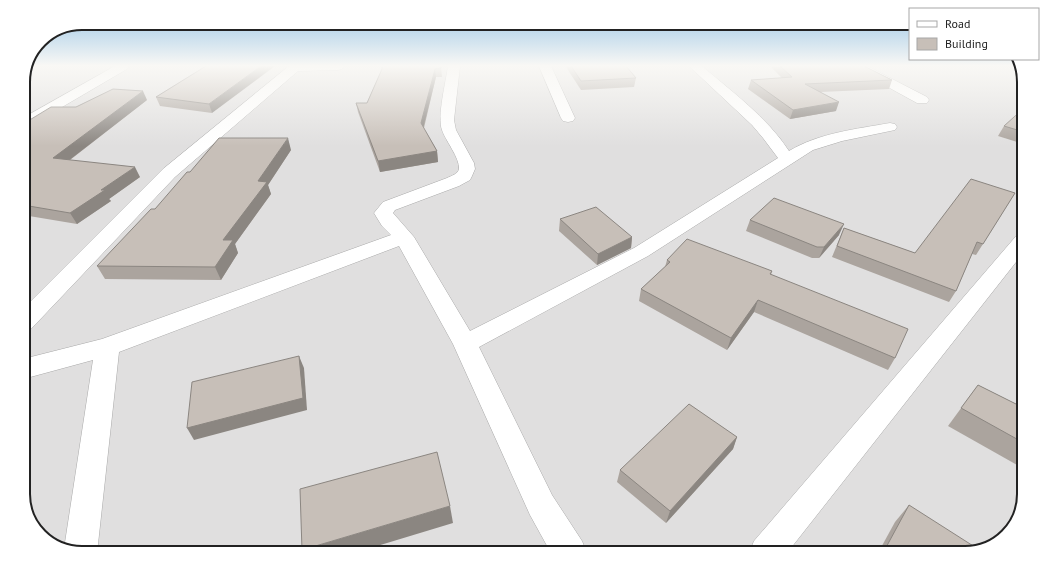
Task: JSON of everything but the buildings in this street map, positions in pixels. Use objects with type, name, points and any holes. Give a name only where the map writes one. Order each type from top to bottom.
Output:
[{"type":"street","points":[[30,120],[77,93]]},
{"type":"street","points":[[30,316],[169,173],[263,93]]},
{"type":"street","points":[[450,93],[446,120],[449,130],[466,163],[464,176],[460,179],[389,206],[383,213],[389,222],[404,237],[466,344],[541,505],[566,546]]},
{"type":"street","points":[[557,93],[568,118]]},
{"type":"street","points":[[724,93],[752,118],[780,147],[787,160]]},
{"type":"street","points":[[909,93],[922,100]]},
{"type":"street","points":[[466,344],[640,252],[807,147],[838,137],[890,127]]},
{"type":"street","points":[[30,367],[107,347],[404,237]]},
{"type":"street","points":[[772,546],[1017,248]]},
{"type":"street","points":[[81,546],[107,347]]},
{"type":"shaded area","points":[[30,93],[1017,93],[1017,494],[1012,517],[999,533],[988,541],[972,546],[82,546],[65,543],[53,537],[39,523],[33,511],[30,498]]}]
